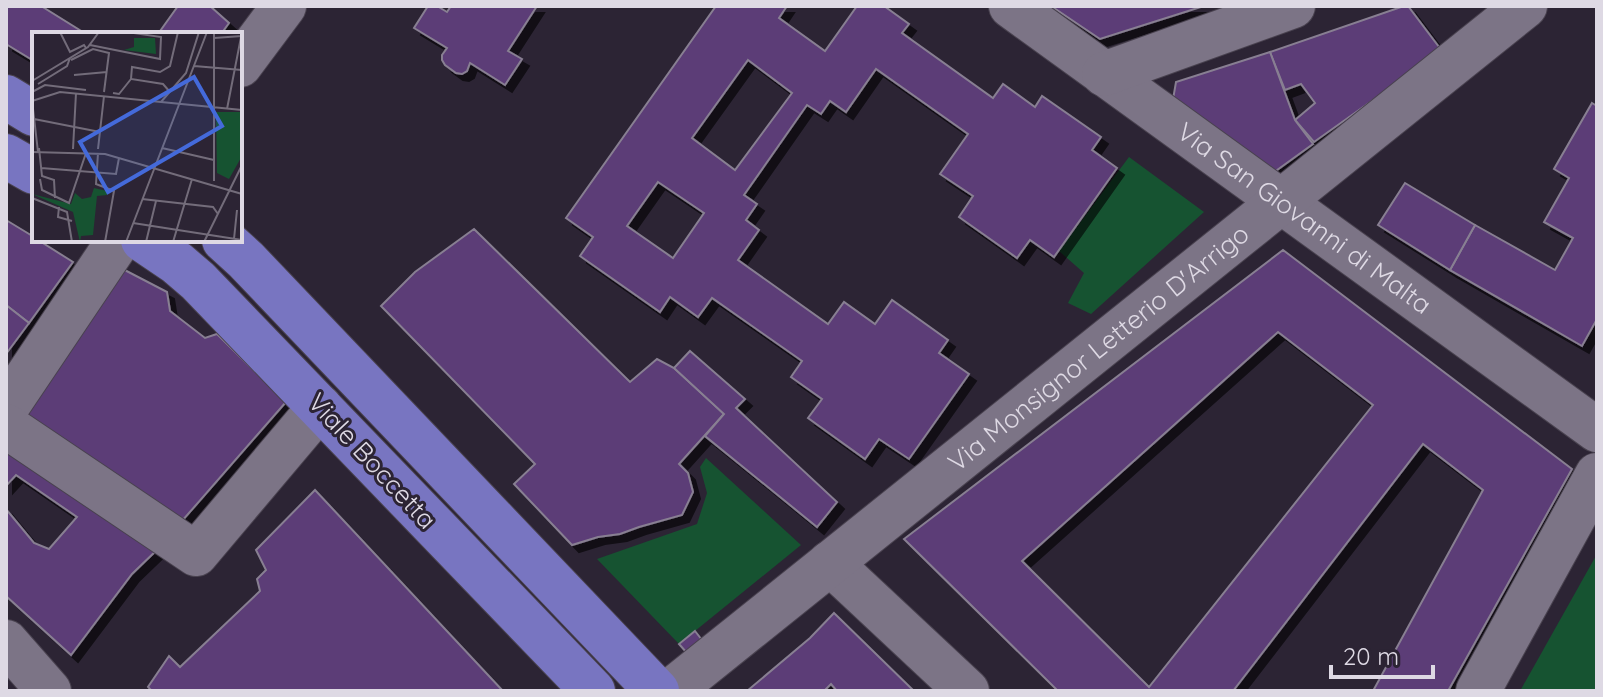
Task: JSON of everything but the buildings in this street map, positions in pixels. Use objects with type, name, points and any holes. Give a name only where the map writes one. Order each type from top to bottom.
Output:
[{"type":"main road","points":[[6,97],[32,113]]},
{"type":"main road","points":[[6,156],[32,171]]},
{"type":"main road","name":"Viale Boccetta","points":[[146,242],[198,281],[593,691]]},
{"type":"main road","name":"Viale Boccetta","points":[[226,242],[657,691]]},
{"type":"street","name":"Via San Giovanni di Malta","points":[[1011,6],[1597,430]]},
{"type":"street","name":"Via Monsignor Letterio D'Arrigo","points":[[671,691],[1525,6]]},
{"type":"street","points":[[242,62],[274,10]]},
{"type":"street","points":[[1104,74],[1271,10]]},
{"type":"street","points":[[6,408],[118,242]]},
{"type":"street","points":[[6,426],[196,554],[320,407]]},
{"type":"street","points":[[1478,691],[1597,475]]},
{"type":"street","points":[[830,563],[967,691]]},
{"type":"street","points":[[6,642],[49,691]]},
{"type":"green space","points":[[1129,157],[1204,212],[1091,314],[1068,303],[1084,273],[1059,251]]},
{"type":"green space","points":[[706,458],[801,545],[679,644],[597,559],[697,524],[707,493],[700,467]]},
{"type":"green space","points":[[1597,554],[1597,691],[1520,691]]}]
